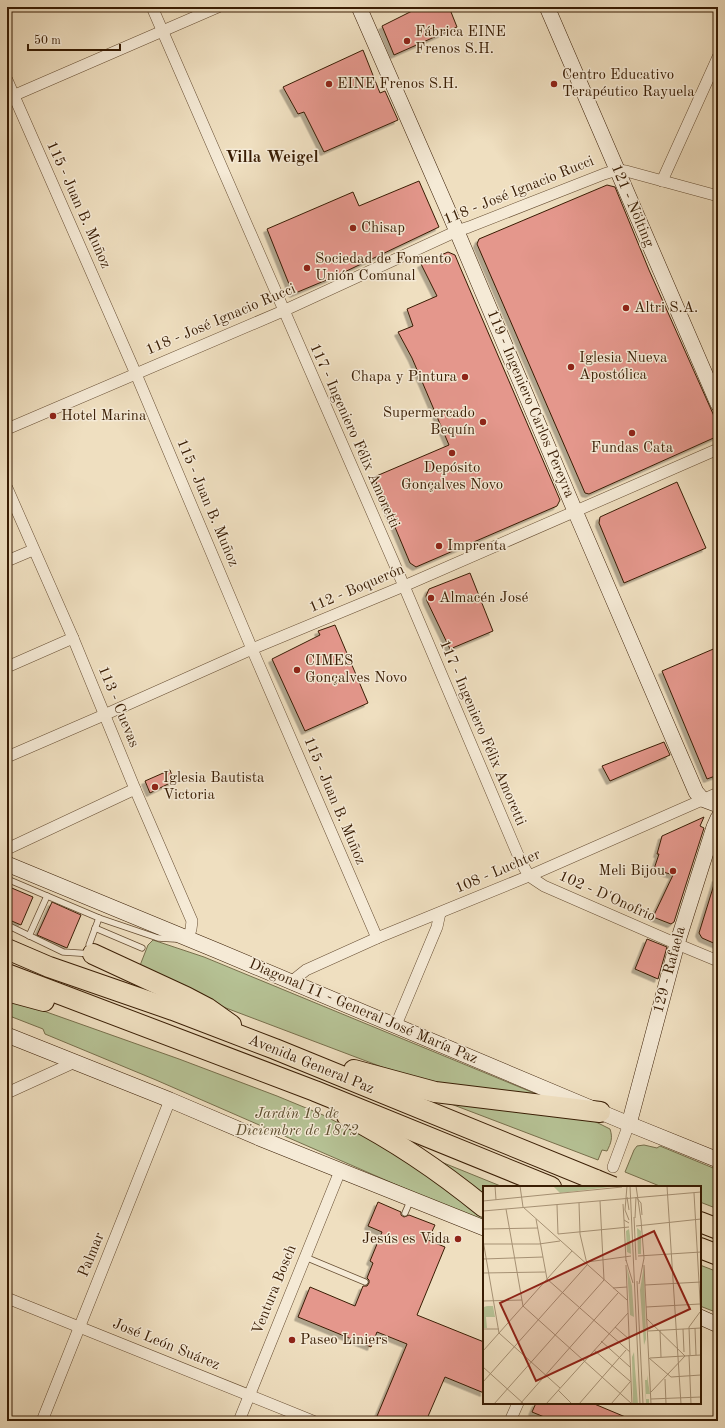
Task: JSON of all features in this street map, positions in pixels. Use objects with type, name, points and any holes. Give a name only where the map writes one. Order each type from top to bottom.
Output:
[{"type":"highway","name":"Avenida General Paz","points":[[7,949],[49,967],[173,1010],[275,1049],[604,1183]]},
{"type":"highway","points":[[93,954],[207,1008],[256,1042]]},
{"type":"highway","name":"Avenida General Paz","points":[[7,974],[249,1066],[549,1186]]},
{"type":"highway","points":[[7,991],[141,1026]]},
{"type":"highway","points":[[275,1049],[435,1092],[600,1112]]},
{"type":"highway","points":[[249,1066],[367,1126],[440,1172],[483,1206]]},
{"type":"highway","points":[[701,1222],[718,1229]]},
{"type":"highway","points":[[701,1248],[718,1255]]},
{"type":"street","name":"117 - Ingeniero Félix Amoretti","points":[[152,7],[283,311],[404,586],[521,862],[529,876]]},
{"type":"street","points":[[10,96],[218,7]]},
{"type":"street","name":"119 - Ingeniero Carlos Pereyra","points":[[359,7],[457,231],[696,792],[702,800]]},
{"type":"street","name":"121 - Nölting","points":[[547,7],[718,404]]},
{"type":"street","points":[[662,180],[718,57]]},
{"type":"street","name":"115 - Juan B. Muñoz","points":[[7,80],[10,96],[136,374],[252,649],[377,938]]},
{"type":"street","name":"118 - José Ignacio Rucci","points":[[7,429],[283,311],[457,231],[469,228],[604,174],[617,170],[662,180],[718,196]]},
{"type":"street","name":"112 - Boquerón","points":[[7,757],[252,649],[404,586],[718,449]]},
{"type":"street","name":"113 - Cuevas","points":[[7,488],[73,638],[135,789],[192,921],[188,939]]},
{"type":"street","points":[[7,561],[33,550]]},
{"type":"street","points":[[7,667],[73,638]]},
{"type":"street","points":[[7,849],[135,789]]},
{"type":"street","name":"108 - Luchter","points":[[291,982],[306,970],[377,938],[529,876],[718,793]]},
{"type":"street","points":[[702,800],[718,805]]},
{"type":"street","name":"129 - Rafaela","points":[[629,1124],[677,944],[718,818]]},
{"type":"street","name":"Diagonal 11 - General José María Paz","points":[[7,864],[718,1160]]},
{"type":"street","name":"102 - D'Onofrio","points":[[529,876],[544,886],[677,944],[718,960]]},
{"type":"street","points":[[396,1025],[437,927],[440,913]]},
{"type":"street","points":[[7,1035],[483,1228]]},
{"type":"street","points":[[7,1093],[75,1062]]},
{"type":"street","name":"Palmar","points":[[42,1421],[170,1100]]},
{"type":"street","points":[[613,1167],[629,1124]]},
{"type":"street","name":"Ventura Bosch","points":[[239,1421],[340,1171]]},
{"type":"street","name":"José León Suárez","points":[[7,1298],[313,1421]]},
{"type":"street","points":[[701,1317],[718,1325]]},
{"type":"street","points":[[510,1421],[518,1404]]},
{"type":"lane","points":[[7,879],[99,918],[158,938],[188,939]]},
{"type":"lane","points":[[29,936],[47,896]]},
{"type":"lane","points":[[7,925],[63,952],[93,954],[89,945],[99,918]]},
{"type":"lane","points":[[95,928],[142,948]]},
{"type":"lane","points":[[405,1213],[411,1199]]},
{"type":"lane","points":[[305,1257],[365,1282]]},
{"type":"green space","points":[[153,940],[204,957],[546,1098],[447,1088],[382,1067],[226,1008],[139,968],[148,945]]},
{"type":"green space","name":"Jardín 18 de Diciembre de 1872","points":[[7,998],[179,1059],[323,1115],[410,1160],[483,1217],[483,1223],[156,1080],[45,1034],[43,1029],[7,1015]]},
{"type":"green space","points":[[453,1101],[594,1121],[610,1129],[610,1143],[607,1151],[602,1150],[598,1160],[451,1104]]},
{"type":"green space","points":[[644,1145],[657,1148],[660,1146],[718,1170],[718,1209],[701,1202],[701,1186],[660,1186],[625,1172],[637,1146]]},
{"type":"green space","points":[[424,1155],[501,1186],[483,1186],[483,1199]]},
{"type":"green space","points":[[701,1265],[718,1272],[718,1313],[701,1306]]},
{"type":"building","name":"Fábrica EINE Frenos S.H.","points":[[420,7],[449,7],[457,27],[394,55],[382,26]]},
{"type":"building","points":[[363,50],[380,93],[385,91],[398,120],[324,152],[304,112],[298,114],[283,87]]},
{"type":"building","name":"Chisap","points":[[419,181],[439,227],[336,276],[293,294],[267,229],[353,192],[359,206]]},
{"type":"building","points":[[607,185],[615,187],[649,270],[718,425],[718,436],[589,494],[585,493],[477,244],[479,239]]},
{"type":"building","points":[[448,252],[455,255],[560,500],[557,506],[416,567],[410,563],[374,477],[449,445],[412,358],[398,332],[413,326],[407,309],[437,296],[421,264]]},
{"type":"building","points":[[677,482],[706,548],[624,583],[599,523],[600,517]]},
{"type":"building","points":[[470,573],[493,631],[450,649],[426,596],[429,589]]},
{"type":"building","name":"CIMES Gonçalves Novo","points":[[335,625],[368,703],[305,731],[272,659],[320,635],[318,631]]},
{"type":"building","points":[[718,647],[718,775],[707,779],[662,671]]},
{"type":"building","points":[[664,742],[670,755],[610,781],[602,766]]},
{"type":"building","name":"Iglesia Bautista Victoria","points":[[170,770],[174,781],[150,793],[145,781]]},
{"type":"building","points":[[704,817],[700,826],[704,828],[674,922],[671,924],[653,917],[673,875],[654,869],[659,854],[657,854],[662,836]]},
{"type":"building","points":[[716,878],[718,878],[718,945],[702,938],[699,933]]},
{"type":"building","points":[[7,886],[33,897],[21,925],[7,919]]},
{"type":"building","points":[[52,902],[81,915],[67,948],[37,935]]},
{"type":"building","points":[[647,939],[667,947],[658,979],[635,969]]},
{"type":"building","points":[[378,1202],[401,1212],[401,1215],[404,1217],[409,1215],[435,1225],[428,1240],[445,1247],[417,1315],[483,1342],[483,1393],[445,1377],[426,1421],[375,1421],[407,1344],[377,1332],[371,1347],[298,1317],[310,1287],[355,1306],[363,1286],[367,1286],[369,1283],[367,1278],[373,1263],[370,1261],[382,1232],[368,1226]]},
{"type":"building","points":[[536,1404],[594,1404],[635,1421],[554,1421],[532,1412]]},
{"type":"place","name":"Fábrica EINE Frenos S.H.","points":[[407,41]]},
{"type":"place","name":"EINE Frenos S.H.","points":[[329,84]]},
{"type":"place","name":"Centro Educativo Terapéutico Rayuela","points":[[554,84]]},
{"type":"place","name":"Chisap","points":[[353,228]]},
{"type":"place","name":"Sociedad de Fomento Unión Comunal","points":[[307,268]]},
{"type":"place","name":"Altri S.A.","points":[[626,308]]},
{"type":"place","name":"Iglesia Nueva Apostólica","points":[[571,367]]},
{"type":"place","name":"Chapa y Pintura","points":[[465,377]]},
{"type":"place","name":"Hotel Marina","points":[[53,416]]},
{"type":"place","name":"Supermercado Bequín","points":[[483,422]]},
{"type":"place","name":"Fundas Cata","points":[[632,433]]},
{"type":"place","name":"Depósito Gonçalves Novo","points":[[452,453]]},
{"type":"place","name":"Imprenta","points":[[439,546]]},
{"type":"place","name":"Almacén José","points":[[431,598]]},
{"type":"place","name":"CIMES Gonçalves Novo","points":[[297,670]]},
{"type":"place","name":"Iglesia Bautista Victoria","points":[[155,787]]},
{"type":"place","name":"Meli Bijou","points":[[673,871]]},
{"type":"place","name":"Jesús es Vida","points":[[458,1239]]},
{"type":"place","name":"Paseo Liniers","points":[[292,1340]]},
{"type":"district","name":"Villa Weigel","points":[[272,157]]}]
